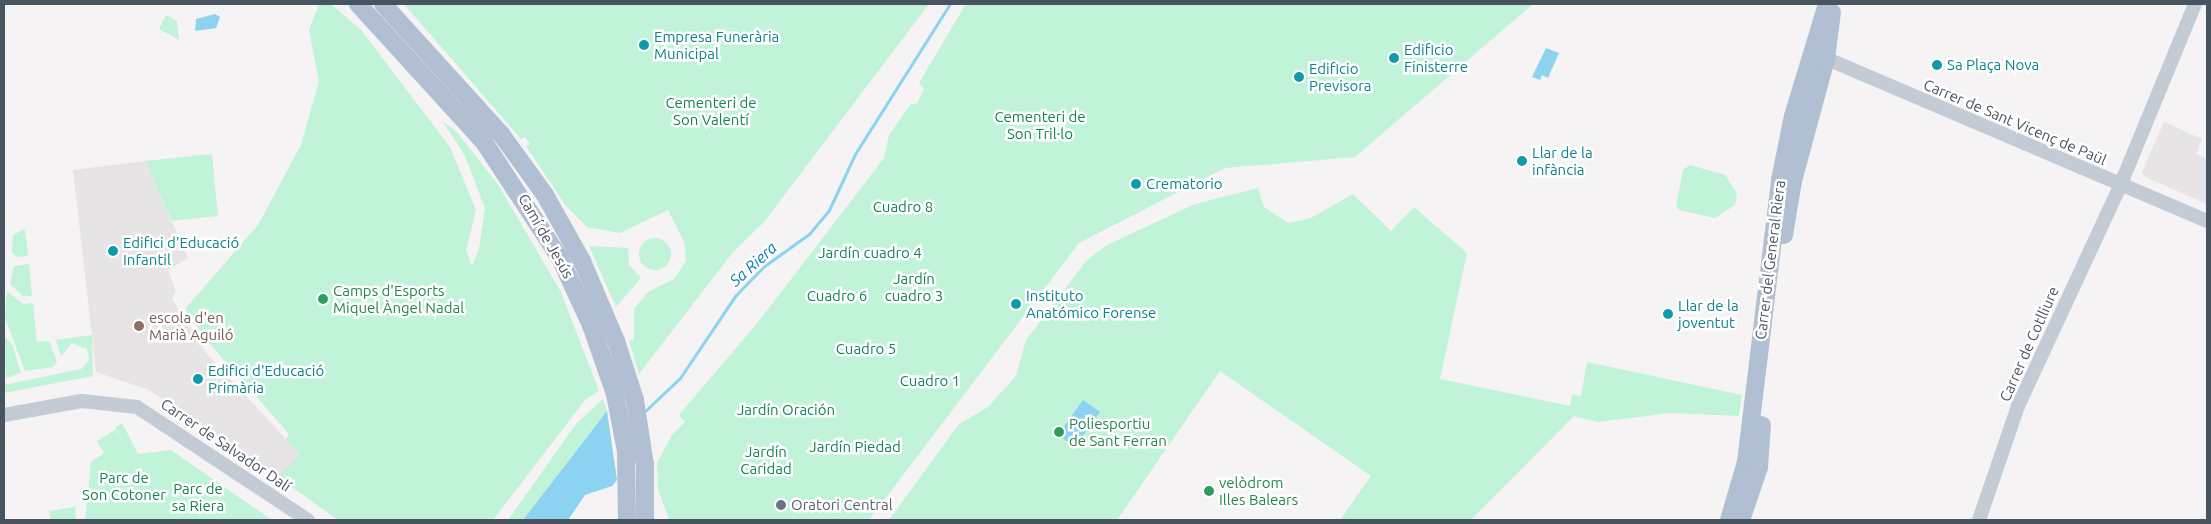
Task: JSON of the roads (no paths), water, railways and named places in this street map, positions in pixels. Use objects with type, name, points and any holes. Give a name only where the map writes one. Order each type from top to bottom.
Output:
[{"type":"main road","name":"Camí de Jesús","points":[[358,4],[468,122],[522,193],[578,294],[615,394],[628,472],[627,520]]},
{"type":"main road","name":"Camí de Jesús","points":[[383,4],[460,86],[527,168],[571,240],[603,307],[631,387],[642,442],[645,520]]},
{"type":"main road","points":[[394,4],[460,86]]},
{"type":"main road","name":"Carrer del General Riera","points":[[1741,520],[1759,467],[1774,301],[1792,181],[1827,4]]},
{"type":"main road","name":"Carrer del General Riera","points":[[1729,520],[1746,462],[1780,180],[1833,4]]},
{"type":"street","name":"Carrer de Cotlliure","points":[[1979,520],[2018,406],[2120,186],[2195,4]]},
{"type":"street","name":"Carrer de Sant Vicenç de Paül","points":[[1818,55],[2120,186],[2207,221]]},
{"type":"street","name":"Carrer de Salvador Dalí","points":[[4,415],[82,401],[137,407],[308,520]]},
{"type":"water","points":[[215,14],[220,17],[216,28],[195,31],[196,19]]},
{"type":"water","points":[[1546,48],[1559,53],[1548,78],[1542,75],[1540,80],[1532,77]]},
{"type":"water","points":[[1083,400],[1100,412],[1075,447],[1058,435]]},
{"type":"water","points":[[607,411],[617,480],[612,486],[585,495],[568,520],[523,520]]},
{"type":"waterway","name":"Sa Riera","points":[[643,413],[680,378],[735,296],[763,267],[809,234],[829,210],[855,154],[950,4]]},
{"type":"place","name":"Empresa Funerària Municipal","points":[[644,45]]},
{"type":"place","name":"Edificio Finisterre","points":[[1394,58]]},
{"type":"place","name":"Sa Plaça Nova","points":[[1937,65]]},
{"type":"place","name":"Edificio Previsora","points":[[1299,77]]},
{"type":"place","name":"Llar de la infància","points":[[1522,161]]},
{"type":"place","name":"Crematorio","points":[[1136,184]]},
{"type":"place","name":"Edifici d'Educació Infantil","points":[[113,251]]},
{"type":"place","name":"Camps d'Esports Miquel Àngel Nadal","points":[[323,299]]},
{"type":"place","name":"Instituto Anatómico Forense","points":[[1016,304]]},
{"type":"place","name":"Llar de la joventut","points":[[1668,314]]},
{"type":"place","name":"escola d'en Marià Aguiló","points":[[139,326]]},
{"type":"place","name":"Edifici d'Educació Primària","points":[[198,379]]},
{"type":"place","name":"Poliesportiu de Sant Ferran","points":[[1059,432]]},
{"type":"place","name":"velòdrom Illes Balears","points":[[1209,491]]},
{"type":"place","name":"Oratori Central","points":[[781,505]]},
{"type":"park label","name":"Cementeri de Son Valentí","points":[[711,110]]},
{"type":"park label","name":"Cementeri de Son Tril·lo","points":[[1040,124]]},
{"type":"park label","name":"Cuadro 8","points":[[903,207]]},
{"type":"park label","name":"Jardín cuadro 4","points":[[870,253]]},
{"type":"park label","name":"Jardín cuadro 3","points":[[914,286]]},
{"type":"park label","name":"Cuadro 6","points":[[837,296]]},
{"type":"park label","name":"Cuadro 5","points":[[866,349]]},
{"type":"park label","name":"Cuadro 1","points":[[930,381]]},
{"type":"park label","name":"Jardín Oración","points":[[786,410]]},
{"type":"park label","name":"Jardín Piedad","points":[[855,447]]},
{"type":"park label","name":"Jardín Caridad","points":[[766,460]]},
{"type":"park label","name":"Parc de Son Cotoner","points":[[124,486]]},
{"type":"park label","name":"Parc de sa Riera","points":[[198,496]]}]
